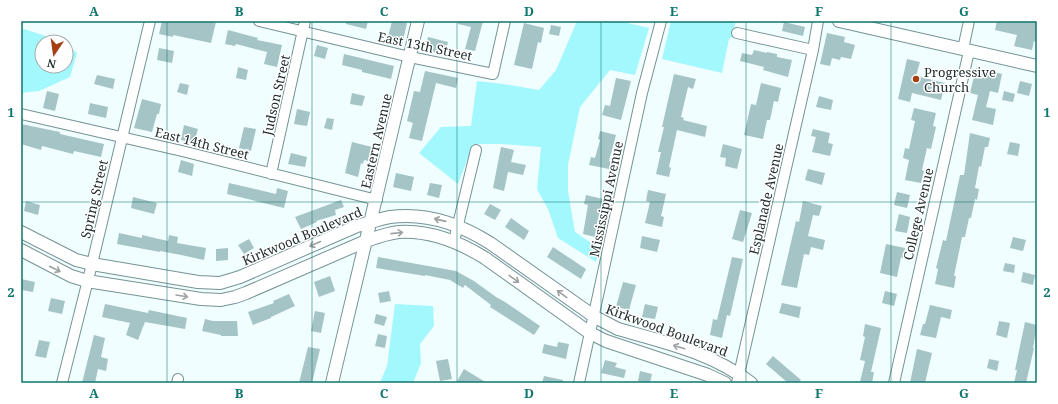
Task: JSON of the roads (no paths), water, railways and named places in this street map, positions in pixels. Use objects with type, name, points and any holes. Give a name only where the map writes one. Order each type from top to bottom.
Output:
[{"type":"street","name":"Spring Street","points":[[62,383],[150,21]]},
{"type":"street","name":"East 13th Street","points":[[259,21],[410,57],[493,74],[505,21]]},
{"type":"street","name":"Judson Street","points":[[271,174],[305,21]]},
{"type":"street","name":"Eastern Avenue","points":[[332,383],[377,200],[418,21]]},
{"type":"street","name":"Mississippi Avenue","points":[[580,383],[642,94],[661,21]]},
{"type":"street","name":"Esplanade Avenue","points":[[738,378],[813,50],[818,21]]},
{"type":"street","points":[[839,21],[1037,66]]},
{"type":"street","name":"College Avenue","points":[[894,383],[966,50],[969,21]]},
{"type":"street","points":[[737,33],[813,50]]},
{"type":"street","name":"East 14th Street","points":[[21,114],[182,151],[377,200]]},
{"type":"street","points":[[454,241],[476,150]]},
{"type":"street","name":"Kirkwood Boulevard","points":[[21,232],[76,260],[198,282],[220,284],[240,277],[357,226],[371,222],[410,216],[444,221],[474,232],[594,317],[618,329],[706,356],[738,378],[751,383]]},
{"type":"street","points":[[21,250],[71,276],[87,281],[201,300],[221,300],[246,293],[366,241],[400,232],[420,233],[454,241],[471,249],[590,333],[606,341],[708,375],[725,383]]},
{"type":"place","name":"Progressive Church","points":[[916,79]]}]
